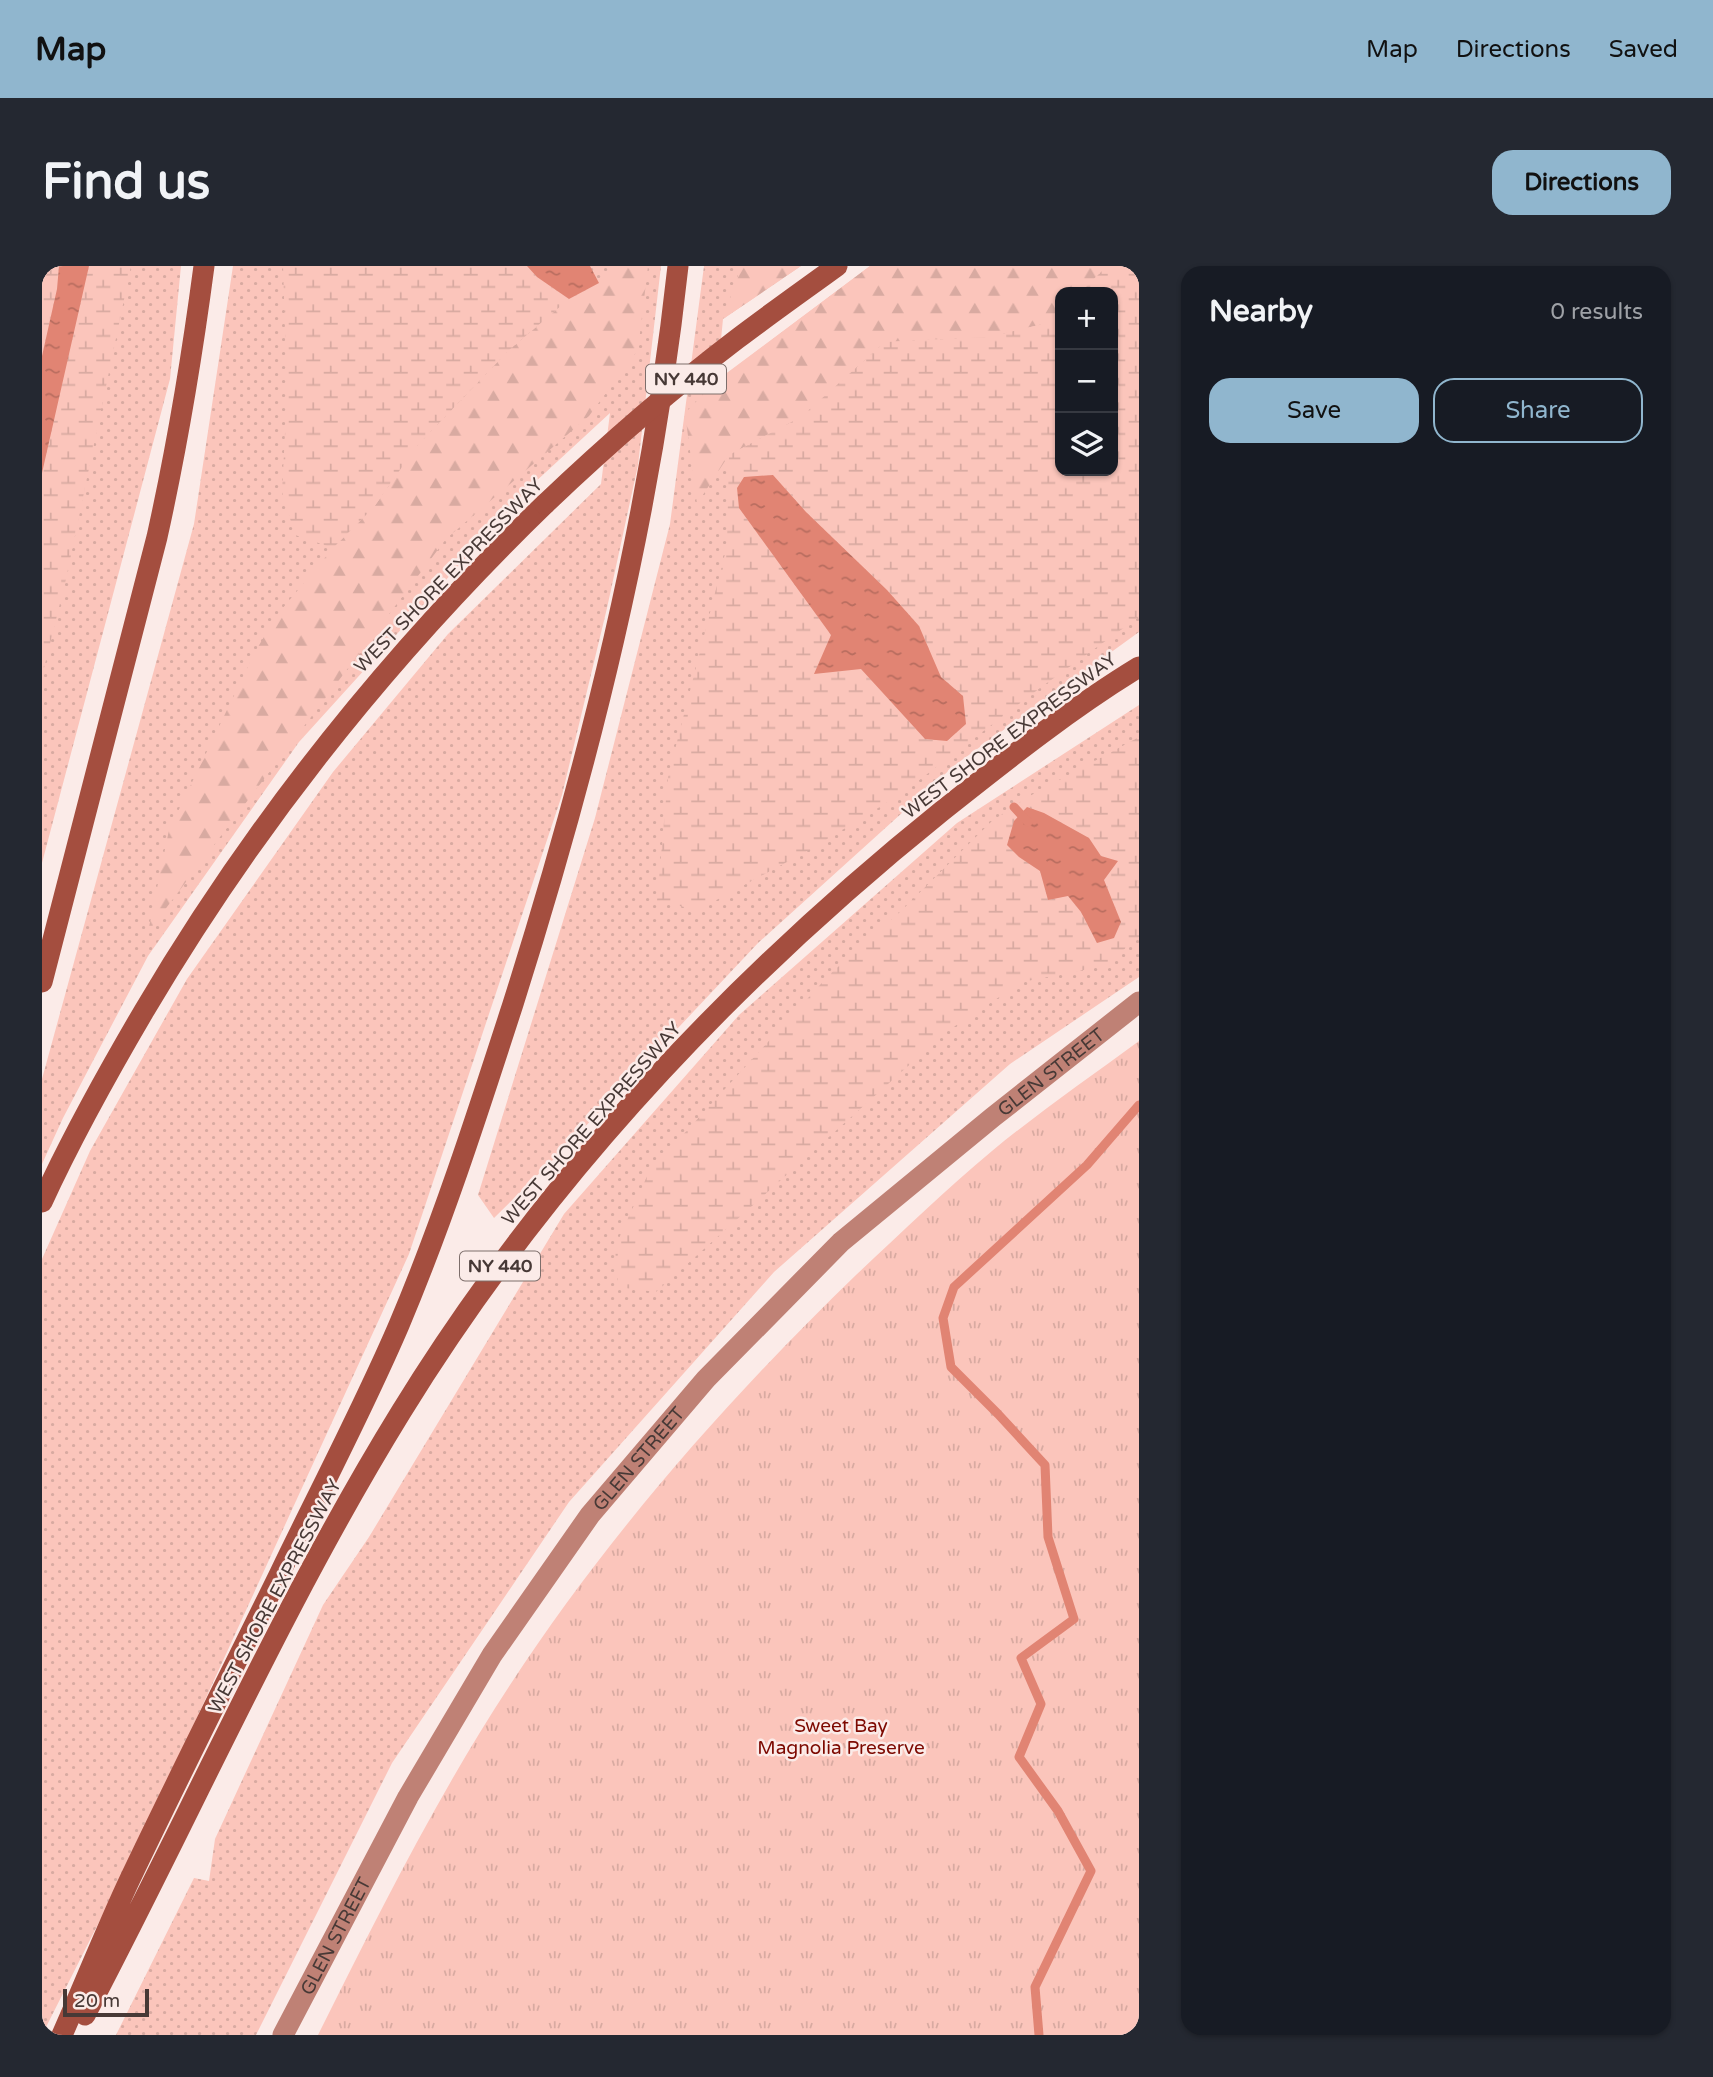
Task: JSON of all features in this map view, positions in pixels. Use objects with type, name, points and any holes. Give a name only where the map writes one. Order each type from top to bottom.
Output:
[{"type":"highway","points":[[42,982],[157,537],[186,392],[204,266]]},
{"type":"highway","points":[[62,2035],[129,1881],[372,1383],[422,1268],[451,1190],[538,925],[612,650],[643,503],[667,360],[678,266]]},
{"type":"highway","name":"WEST SHORE EXPRESSWAY","points":[[42,1202],[131,1032],[209,905],[330,738],[372,688],[456,593],[545,503],[636,420],[738,338],[837,266]]},
{"type":"highway","name":"WEST SHORE EXPRESSWAY","points":[[74,2035],[149,1893],[263,1659],[319,1553],[401,1412],[507,1256],[643,1092],[696,1034],[791,940],[885,857],[975,785],[1072,712],[1139,667]]},
{"type":"street","name":"GLEN STREET","points":[[284,2035],[324,1953],[408,1797],[492,1655],[590,1515],[706,1379],[841,1242],[1139,1002]]},
{"type":"green space","points":[[42,266],[181,266],[170,379],[42,863]]},
{"type":"green space","points":[[42,266],[59,266],[57,289],[42,356]]},
{"type":"green space","points":[[89,266],[131,266],[66,579],[42,676],[42,473]]},
{"type":"green space","points":[[233,266],[661,266],[638,465],[562,795],[409,1254],[145,1831],[42,2035],[42,1259],[90,1151],[187,979],[333,772],[448,634],[601,484],[610,413],[533,484],[299,742],[148,956],[63,1118],[42,1164],[42,1079],[194,524]]},
{"type":"green space","points":[[283,266],[527,266],[537,277],[569,299],[508,351],[416,447],[374,507],[333,548],[295,535],[282,492],[287,393]]},
{"type":"green space","points":[[621,266],[648,266],[638,350],[589,416],[446,539],[148,932],[169,830],[255,652],[277,615],[333,548],[374,507],[416,447],[508,351],[569,299],[599,283]]},
{"type":"green space","points":[[704,266],[801,266],[723,319],[717,381],[870,266],[1139,266],[1139,632],[955,765],[758,943],[566,1147],[494,1218],[478,1195],[595,818],[670,524]]},
{"type":"green space","points":[[741,266],[801,266],[723,319]]},
{"type":"green space","points":[[870,266],[1107,266],[1086,287],[1055,287],[1055,318],[1051,322],[989,337],[885,342],[801,417],[729,455],[697,504],[685,413],[716,381]]},
{"type":"green space","points":[[1107,266],[1139,266],[1139,617],[1040,688],[901,794],[811,849],[698,910],[657,901],[668,777],[727,546],[729,455],[801,417],[885,342],[989,337],[1051,322],[1055,318],[1055,476],[1118,476],[1118,287],[1086,287]],"holes":[[[773,475],[806,512],[887,590],[919,626],[941,677],[963,696],[966,724],[947,741],[925,739],[831,635],[739,508]]]},
{"type":"green space","points":[[1139,705],[1139,977],[1010,1064],[774,1272],[569,1502],[392,1763],[256,2035],[116,2035],[194,1878],[209,1881],[215,1839],[323,1605],[369,1537],[564,1214],[739,1015],[957,823]]},
{"type":"green space","points":[[1139,737],[1139,937],[1104,966],[1022,982],[946,1032],[656,1292],[618,1287],[615,1247],[649,1172],[830,974],[901,911],[992,821],[1026,798]],"holes":[[[1027,807],[1044,813],[1089,838],[1101,856],[1104,880],[1121,921],[1097,943],[1081,912],[1068,896],[1048,900],[1040,871],[1014,821]]]},
{"type":"green space","name":"Sweet Bay Magnolia Preserve","points":[[1139,1041],[1139,2035],[318,2035],[457,1770],[548,1629],[629,1522],[716,1420],[856,1275],[992,1151]]},
{"type":"water","points":[[59,266],[89,266],[42,473],[42,356],[57,289]]},
{"type":"water","points":[[527,266],[590,266],[599,283],[569,299],[537,277]]},
{"type":"water","points":[[773,475],[919,626],[941,677],[963,696],[966,724],[947,741],[925,739],[861,669],[814,674],[831,635],[739,508],[737,488],[744,477]]},
{"type":"water","points":[[1027,807],[1044,813],[1089,838],[1101,856],[1118,861],[1104,880],[1121,922],[1114,938],[1097,943],[1081,912],[1068,896],[1048,900],[1040,871],[1007,845],[1014,821]]},
{"type":"waterway","points":[[1014,807],[1028,822]]},
{"type":"waterway","points":[[1039,2035],[1035,1987],[1091,1871],[1058,1811],[1019,1757],[1041,1704],[1021,1658],[1074,1619],[1048,1537],[1045,1465],[951,1367],[943,1318],[954,1287],[1087,1165],[1139,1105]]}]
